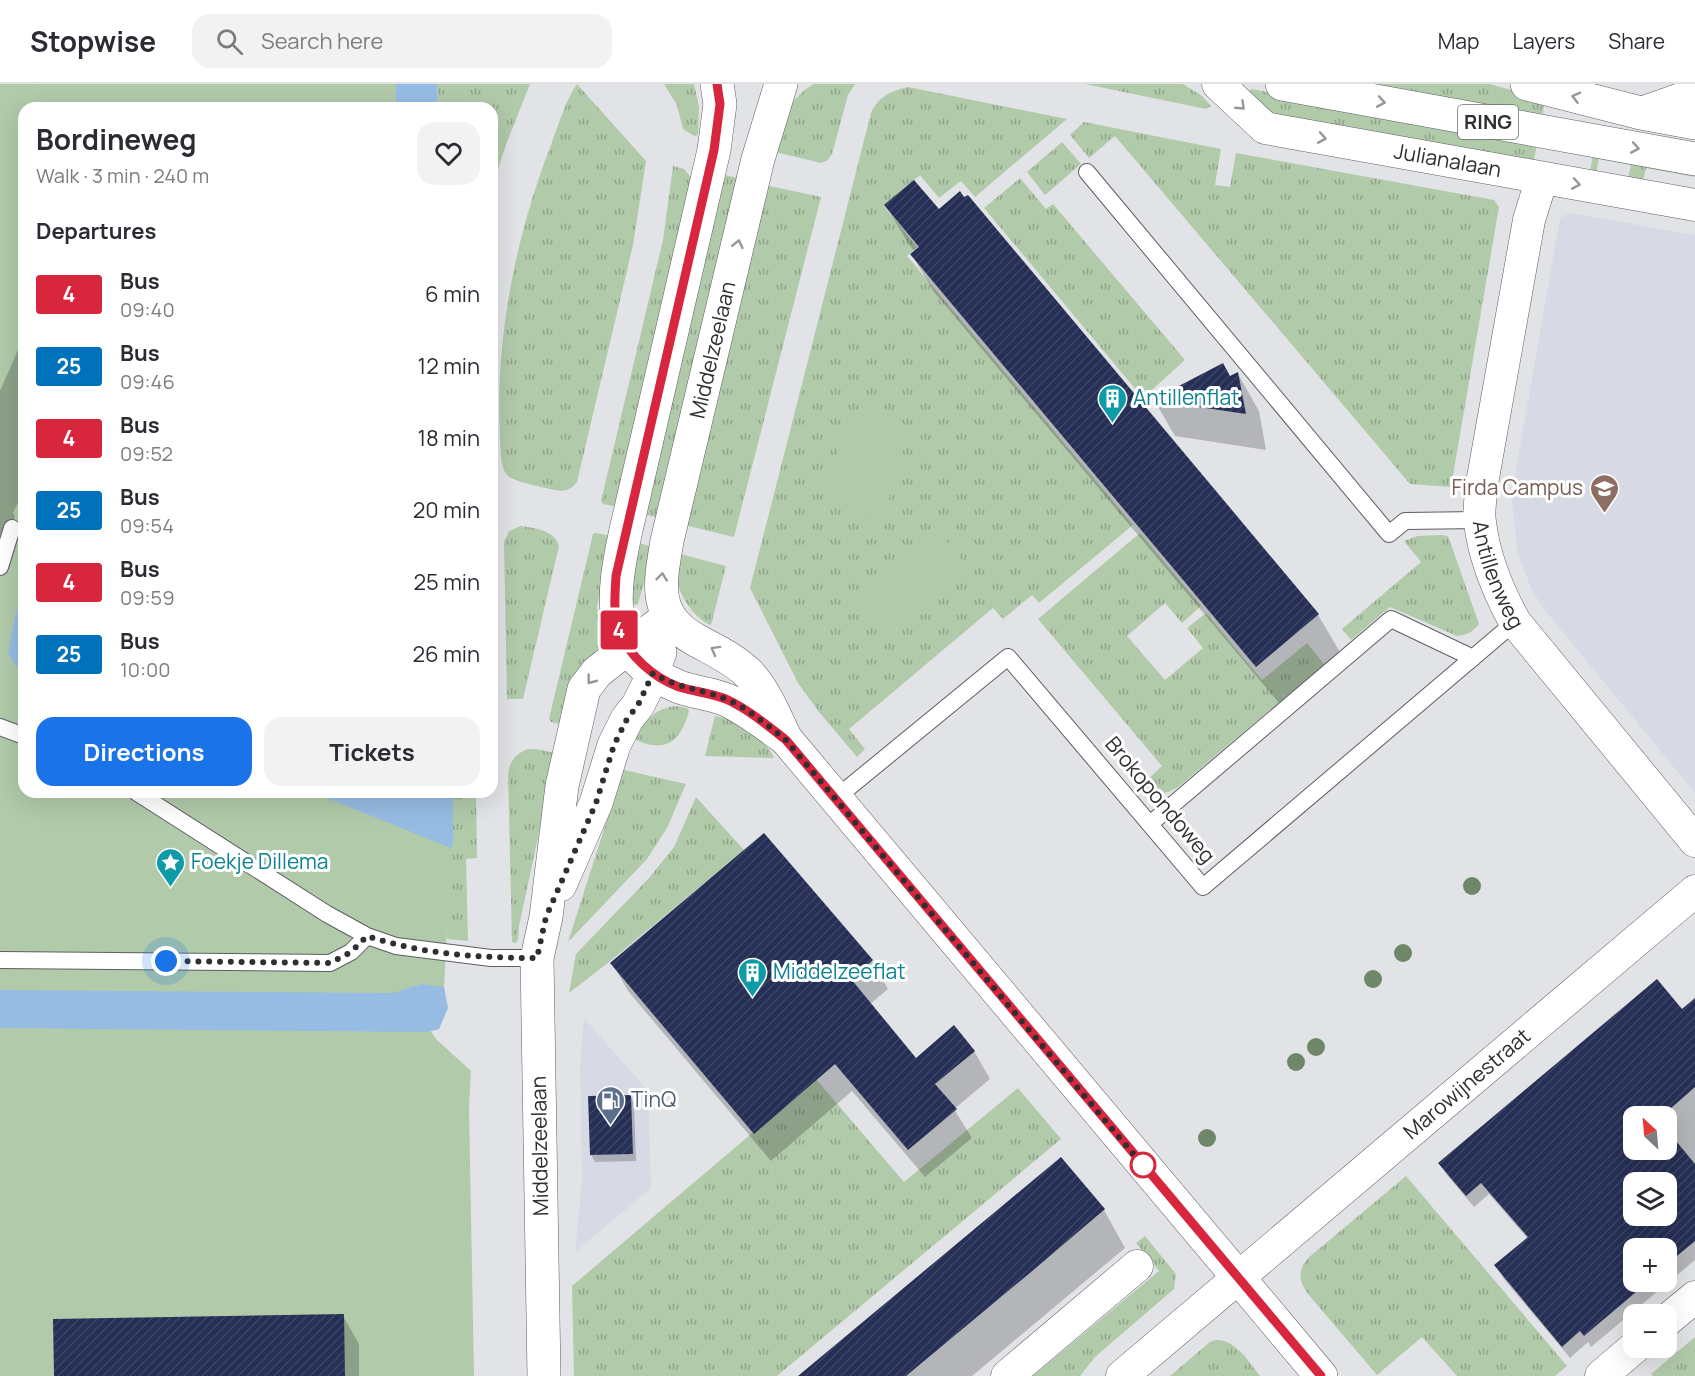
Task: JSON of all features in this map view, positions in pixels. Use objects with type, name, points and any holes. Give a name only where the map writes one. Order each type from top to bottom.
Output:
[{"type":"street","name":"Middelzeelaan","points":[[717,84],[720,104],[714,150],[616,576],[615,610],[619,631],[628,648],[653,673],[679,687],[727,700],[758,718],[786,740]]},
{"type":"street","name":"Middelzeelaan","points":[[674,623],[662,601],[660,584],[667,541],[758,159],[781,84]]},
{"type":"street","name":"Julianalaan","points":[[1218,84],[1265,128],[1695,205]]},
{"type":"street","name":"RING","points":[[1282,84],[1695,159]]},
{"type":"street","name":"RING","points":[[1527,84],[1641,113],[1695,123]]},
{"type":"street","points":[[1641,113],[1695,94]]},
{"type":"street","name":"Antillenweg","points":[[1542,178],[1529,220],[1481,489],[1479,520],[1500,596],[1515,622],[1695,841]]},
{"type":"street","name":"Middelzeelaan","points":[[544,1376],[537,958],[546,917],[562,786],[584,689],[597,672],[628,648],[674,623]]},
{"type":"street","name":"Middelzeelaan","points":[[546,917],[596,803],[614,745],[627,719],[638,705],[653,673],[662,645],[674,623]]},
{"type":"street","points":[[674,623],[732,660],[748,673],[766,700],[786,740],[1321,1376]]},
{"type":"street","name":"Marowijnestraat","points":[[1122,1376],[1695,891]]},
{"type":"street","points":[[1007,1376],[1137,1266]]},
{"type":"street","points":[[1677,1312],[1695,1297]]},
{"type":"street","points":[[1601,1376],[1623,1357]]},
{"type":"lane","points":[[1087,172],[1389,534],[1405,521],[1479,520]]},
{"type":"lane","points":[[0,567],[12,528]]},
{"type":"lane","points":[[1150,824],[1391,619],[1473,658]]},
{"type":"lane","name":"Brokopondoweg","points":[[836,798],[1008,657],[1203,887],[1515,622]]},
{"type":"lane","points":[[0,727],[18,734]]},
{"type":"lane","points":[[145,798],[327,914],[367,936],[396,946],[491,958],[537,958]]},
{"type":"lane","points":[[0,960],[330,963],[351,952],[367,936]]},
{"type":"shaded area","name":"Firda Campus","points":[[1570,213],[1695,235],[1695,793],[1543,608],[1531,588],[1518,554],[1512,502],[1514,481],[1560,218]]},
{"type":"shaded area","points":[[584,1018],[648,1091],[651,1188],[575,1252],[582,1179],[580,1066]]},
{"type":"green space","points":[[0,84],[396,84],[396,102],[18,102],[18,798],[433,798],[451,849],[444,987],[447,1009],[439,1029],[431,1031],[436,1039],[471,1071],[469,1107],[474,1376],[0,1376]]},
{"type":"green space","points":[[437,84],[530,84],[498,169],[498,102],[438,102]]},
{"type":"green space","points":[[577,84],[646,161],[633,245],[577,482],[571,488],[562,491],[521,482],[504,471],[501,456],[499,398],[505,323],[518,249],[539,177],[569,97]]},
{"type":"green space","points":[[664,84],[694,84],[699,107],[698,135],[694,136],[683,129],[677,105]]},
{"type":"green space","points":[[814,84],[855,84],[848,95],[832,154],[828,160],[821,163],[771,151],[791,104]]},
{"type":"green space","points":[[1085,84],[1183,84],[1202,96],[1211,106],[1206,109]]},
{"type":"green space","points":[[1339,84],[1490,84],[1545,101],[1542,118]]},
{"type":"green space","points":[[908,87],[1067,119],[975,197],[961,181],[939,198],[920,175],[884,206],[917,247],[907,256],[1133,525],[1039,603],[1032,595],[1003,619],[993,608],[849,729],[865,749],[857,757],[798,683],[750,588],[871,113],[877,103],[886,96]]},
{"type":"green space","points":[[1251,89],[1535,140],[1537,144],[1533,165],[1296,124],[1271,113],[1248,92]]},
{"type":"green space","points":[[1084,122],[1221,149],[1215,185],[1230,187],[1236,153],[1494,200],[1499,207],[1451,487],[1410,484],[1115,136],[1089,158],[1070,135]]},
{"type":"green space","points":[[1062,142],[1081,164],[1045,195],[1027,172]]},
{"type":"green space","points":[[1593,154],[1695,172],[1695,177],[1646,168],[1642,187],[1627,183],[1631,165],[1599,159],[1595,178],[1589,177]]},
{"type":"green space","points":[[673,166],[684,169],[692,179],[618,507],[603,504],[601,501],[663,240]]},
{"type":"green space","points":[[724,175],[739,178],[658,518],[643,514]]},
{"type":"green space","points":[[1020,178],[1046,209],[1053,204],[1185,360],[1143,398],[984,208]]},
{"type":"green space","points":[[765,185],[821,197],[734,537],[684,525]]},
{"type":"green space","points":[[849,412],[909,429],[883,519],[823,501]]},
{"type":"green space","points":[[521,526],[549,533],[559,546],[523,699],[507,699],[504,542],[509,531]]},
{"type":"green space","points":[[934,527],[970,569],[891,634],[856,593]]},
{"type":"green space","points":[[1140,533],[1201,606],[1182,623],[1165,603],[1127,636],[1165,680],[1203,648],[1187,628],[1206,613],[1262,680],[1307,643],[1324,664],[1183,783],[1163,793],[1153,791],[1143,784],[1162,766],[1038,619]]},
{"type":"green space","points":[[593,534],[611,536],[612,539],[597,606],[601,645],[580,669],[560,724],[551,722],[549,719]]},
{"type":"green space","points":[[1417,536],[1448,536],[1479,624],[1477,627],[1470,633],[1457,636],[1390,607],[1351,640],[1342,629],[1421,562],[1404,541]]},
{"type":"green space","points":[[637,543],[651,546],[653,550],[638,604],[635,605],[631,600]]},
{"type":"green space","points":[[680,554],[726,566],[711,625],[698,617],[683,596],[677,581]]},
{"type":"green space","points":[[676,706],[687,708],[689,711],[681,731],[670,742],[655,745],[634,739],[656,713]]},
{"type":"green space","points":[[715,716],[732,721],[750,731],[765,744],[774,758],[705,756]]},
{"type":"green space","points":[[528,749],[556,753],[516,943],[512,942],[508,773],[514,758]]},
{"type":"green space","points":[[620,769],[686,784],[667,828],[647,859],[568,942],[608,817]]},
{"type":"green space","points":[[696,797],[744,850],[569,993],[576,954],[649,878],[674,847]]},
{"type":"green space","points":[[318,798],[329,798],[453,842],[453,798],[476,798],[477,858],[466,859],[468,941],[447,939],[447,930]]},
{"type":"green space","points":[[816,1079],[904,1182],[1018,1088],[1061,1139],[777,1376],[574,1376],[572,1286]]},
{"type":"green space","points":[[1406,1176],[1567,1366],[1555,1376],[1457,1376],[1422,1337],[1377,1375],[1308,1294],[1300,1276],[1302,1267],[1308,1258]]},
{"type":"green space","points":[[1145,1236],[1176,1274],[1174,1289],[1095,1357],[1080,1376],[1033,1376],[1159,1271],[1136,1243]]},
{"type":"green space","points":[[1695,1337],[1695,1376],[1653,1376],[1651,1374],[1670,1358],[1677,1358],[1677,1352]]},
{"type":"green space","points":[[1215,1340],[1235,1347],[1260,1376],[1170,1376],[1210,1342]]},
{"type":"water","points":[[396,84],[437,84],[438,102],[396,102]]},
{"type":"water","points":[[18,610],[18,667],[8,653]]},
{"type":"water","points":[[327,798],[453,798],[451,848]]},
{"type":"water","points":[[422,984],[444,987],[448,1008],[439,1029],[427,1032],[0,1028],[0,990],[393,993]]},
{"type":"building","name":"Antillenflat","points":[[914,180],[939,209],[960,191],[964,197],[968,195],[1319,614],[1256,667],[910,254],[919,247],[884,205]]},
{"type":"building","points":[[1223,363],[1230,376],[1238,372],[1246,414],[1152,400]]},
{"type":"building","name":"Middelzeeflat","points":[[764,833],[873,960],[851,979],[916,1058],[954,1025],[975,1051],[935,1084],[957,1109],[908,1150],[835,1064],[754,1134],[610,963]]},
{"type":"building","points":[[1657,979],[1682,1009],[1695,998],[1695,1087],[1673,1106],[1623,1106],[1623,1160],[1677,1160],[1677,1142],[1695,1164],[1695,1241],[1677,1256],[1677,1238],[1623,1238],[1623,1292],[1636,1292],[1584,1336],[1580,1331],[1562,1347],[1494,1265],[1528,1237],[1481,1183],[1466,1196],[1438,1163]]},
{"type":"building","points":[[631,1095],[633,1154],[590,1155],[588,1096]]},
{"type":"building","points":[[1061,1157],[1105,1209],[1031,1272],[906,1376],[798,1376]]},
{"type":"building","points":[[344,1314],[345,1376],[54,1376],[53,1319]]},
{"type":"bus line","name":"4","points":[[717,84],[720,104],[714,150],[616,576],[615,610],[619,631],[628,648],[640,662],[663,680],[679,687],[727,700],[758,718],[786,740],[1321,1376]]},
{"type":"place","name":"Antillenflat","points":[[1112,424]]},
{"type":"place","name":"Firda Campus","points":[[1604,514]]},
{"type":"place","name":"Foekje Dillema","points":[[170,888]]},
{"type":"place","name":"Middelzeeflat","points":[[752,998]]},
{"type":"place","name":"TinQ","points":[[610,1126]]},
{"type":"route","points":[[166,961],[330,963],[351,952],[367,936],[396,946],[491,958],[537,958],[546,917],[596,803],[614,745],[627,719],[638,705],[653,673],[679,687],[727,700],[758,718],[786,740],[1145,1168],[1143,1165]]}]
